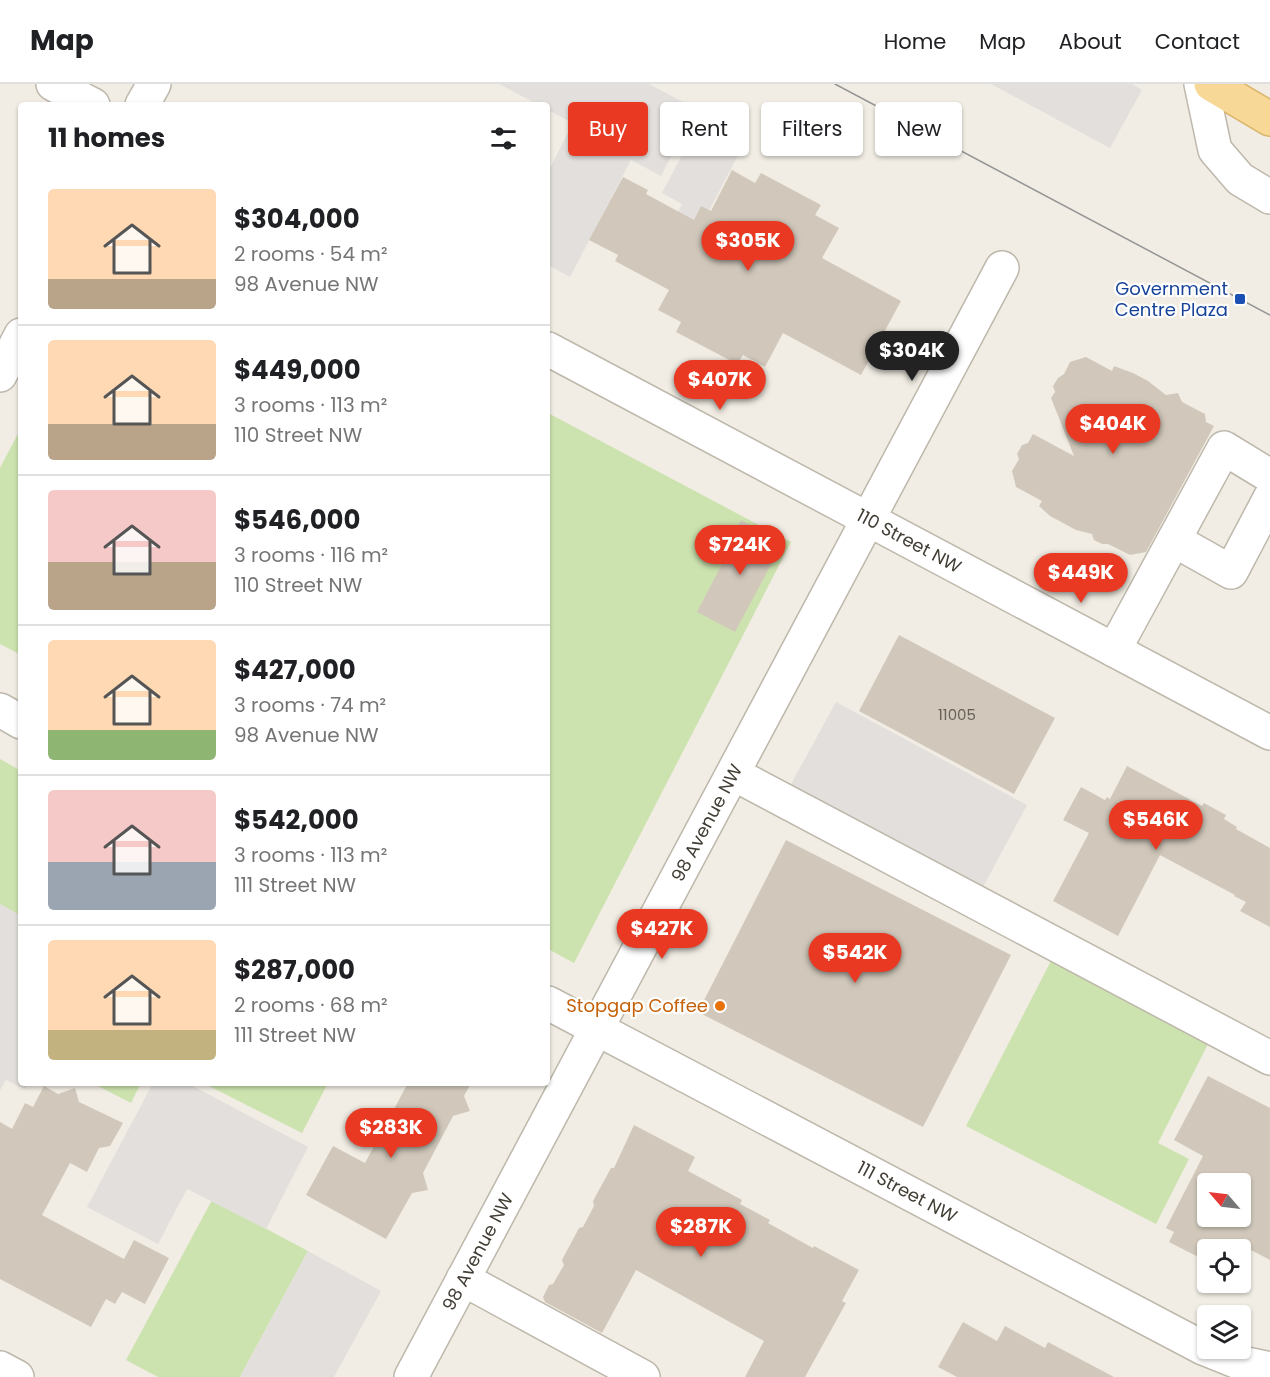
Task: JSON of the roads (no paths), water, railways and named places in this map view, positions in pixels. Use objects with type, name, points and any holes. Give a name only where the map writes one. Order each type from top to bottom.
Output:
[{"type":"main road","points":[[1210,84],[1270,119]]},
{"type":"street","points":[[53,84],[87,102]]},
{"type":"street","points":[[144,102],[154,84]]},
{"type":"street","points":[[1201,84],[1215,150],[1240,179],[1270,197]]},
{"type":"street","name":"98 Avenue NW","points":[[411,1377],[1002,268]]},
{"type":"street","points":[[0,375],[18,341]]},
{"type":"street","name":"110 Street NW","points":[[550,349],[1270,733]]},
{"type":"street","points":[[1114,650],[1224,448],[1270,476]]},
{"type":"street","points":[[1174,540],[1231,572],[1270,498]]},
{"type":"street","points":[[0,710],[18,720]]},
{"type":"street","points":[[734,774],[1270,1058]]},
{"type":"street","name":"111 Street NW","points":[[550,1004],[1203,1348],[1238,1362],[1270,1369]]},
{"type":"street","points":[[464,1279],[643,1377]]},
{"type":"street","points":[[0,1368],[18,1377]]},
{"type":"tram line","points":[[835,84],[1270,315]]},
{"type":"place","name":"Government Centre Plaza","points":[[1240,299]]},
{"type":"place","name":"Stopgap Coffee","points":[[720,1006]]}]
